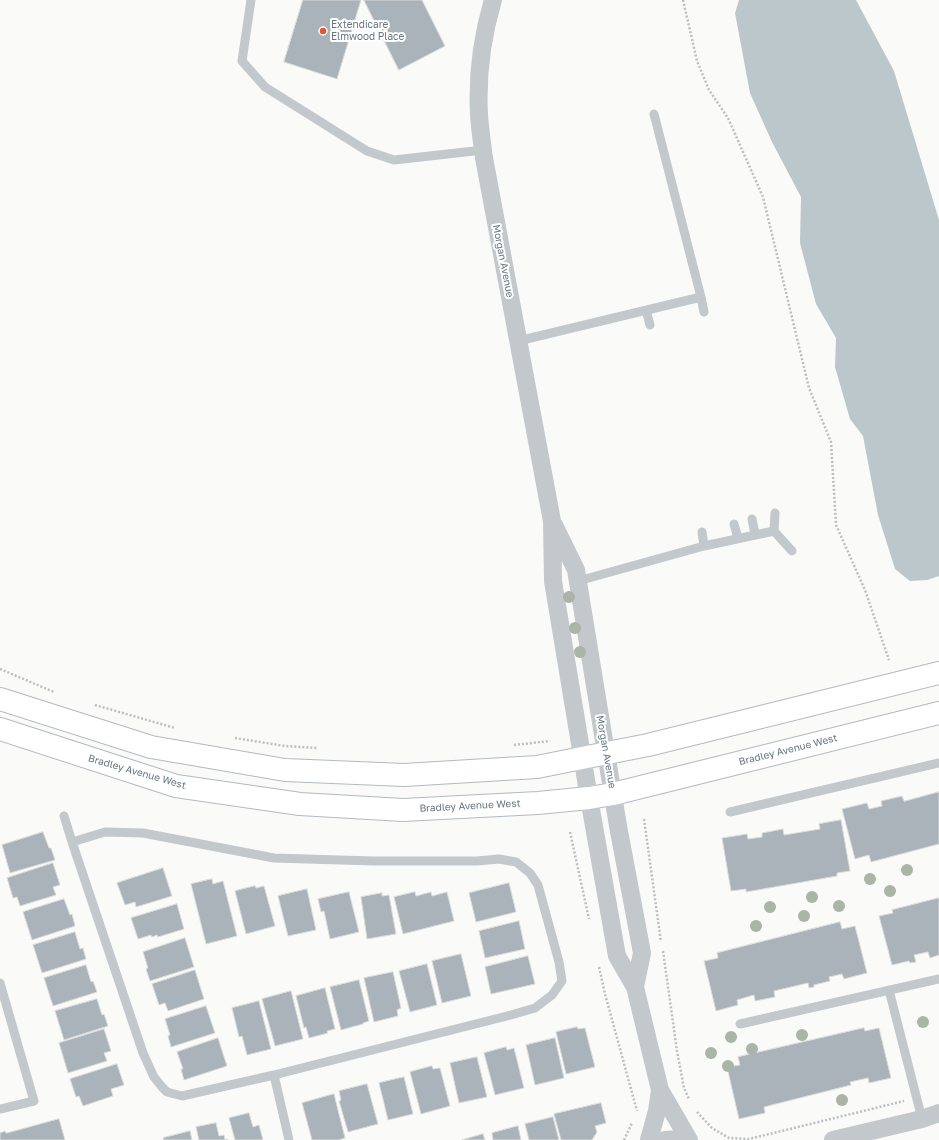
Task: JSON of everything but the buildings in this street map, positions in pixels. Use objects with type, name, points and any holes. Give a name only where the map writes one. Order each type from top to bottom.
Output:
[{"type":"main road","points":[[0,699],[151,747],[285,770],[404,775],[537,767],[606,754],[939,673]]},
{"type":"main road","name":"Bradley Avenue West","points":[[0,729],[176,786],[300,804],[403,810],[538,803],[613,794],[939,713]]},
{"type":"street","name":"Morgan Avenue","points":[[493,0],[486,27],[480,71],[479,114],[483,150],[552,521],[553,581],[582,758],[617,956],[635,987],[660,1090],[689,1140]]},
{"type":"street","name":"Morgan Avenue","points":[[552,521],[576,570],[578,581],[606,754],[642,954],[635,987]]},
{"type":"street","name":"Morgan Avenue","points":[[649,1140],[657,1111],[660,1090]]},
{"type":"street","points":[[834,1140],[922,1119],[939,1113]]},
{"type":"street","points":[[665,1140],[685,1140]]},
{"type":"lane","points":[[251,0],[242,61],[265,87],[367,151],[394,160],[483,150]]},
{"type":"lane","points":[[654,114],[704,312]]},
{"type":"lane","points":[[518,341],[701,297]]},
{"type":"lane","points":[[646,310],[650,325]]},
{"type":"lane","points":[[775,513],[774,531],[792,551]]},
{"type":"lane","points":[[752,519],[755,534]]},
{"type":"lane","points":[[734,524],[738,538]]},
{"type":"lane","points":[[578,581],[704,546],[774,531]]},
{"type":"lane","points":[[702,532],[704,546]]},
{"type":"lane","points":[[730,812],[939,763]]},
{"type":"lane","points":[[64,816],[72,842],[143,1053],[154,1077],[167,1092],[182,1096],[274,1076],[511,1015],[535,1008],[552,995],[562,981],[559,962],[538,885],[530,873],[516,862],[499,859],[477,861],[374,861],[274,858],[143,833],[105,832],[72,842]]},
{"type":"lane","points":[[740,1024],[939,979]]},
{"type":"lane","points":[[0,983],[34,1101],[0,1109]]},
{"type":"lane","points":[[889,990],[922,1119]]},
{"type":"lane","points":[[274,1076],[290,1140]]},
{"type":"path","points":[[683,0],[697,61],[703,76],[709,90],[728,118],[763,197],[809,388],[831,442],[836,525],[865,590],[889,660]]},
{"type":"path","points":[[0,669],[55,692]]},
{"type":"path","points":[[91,704],[181,730]]},
{"type":"path","points":[[511,746],[579,737]]},
{"type":"path","points":[[233,738],[285,746],[322,749]]},
{"type":"path","points":[[570,832],[590,924]]},
{"type":"path","points":[[599,963],[605,994],[637,1112]]},
{"type":"path","points":[[624,1140],[634,1119]]},
{"type":"shaded area","points":[[739,0],[856,0],[894,71],[939,220],[939,576],[927,580],[910,581],[895,569],[878,515],[863,436],[850,419],[835,367],[836,338],[816,304],[800,243],[801,197],[772,142],[750,93],[735,13]]},
{"type":"place","name":"Extendicare Elmwood Place","points":[[323,31]]}]
